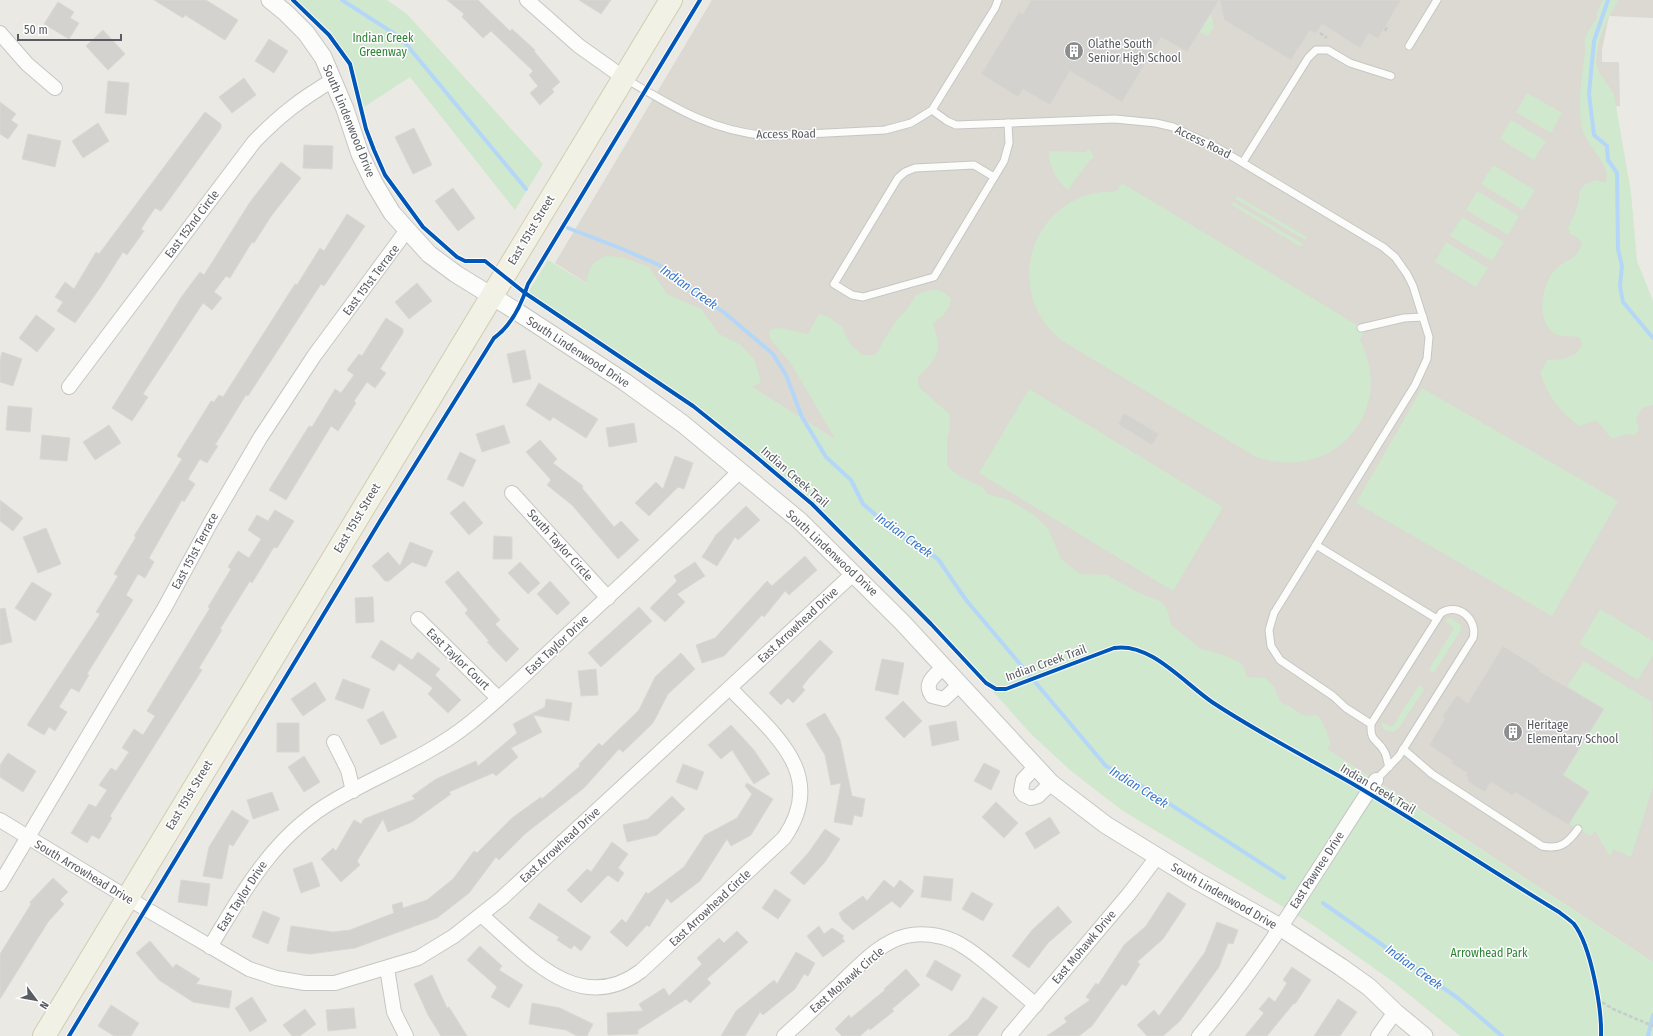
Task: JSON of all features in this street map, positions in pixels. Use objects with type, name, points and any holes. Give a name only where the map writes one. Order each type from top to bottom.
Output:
[{"type":"main road","name":"East 151st Street","points":[[47,1035],[128,898],[671,0]]},
{"type":"street","name":"South Lindenwood Drive","points":[[270,0],[286,13],[306,33],[324,57],[345,109],[360,154],[370,176],[392,213],[429,254],[456,274],[625,382],[683,424],[800,522],[902,622],[1051,783],[1106,824],[1157,857],[1280,928],[1369,987],[1395,1012],[1424,1036]]},
{"type":"street","points":[[531,1],[579,46],[624,78]]},
{"type":"street","points":[[0,33],[27,64],[56,88]]},
{"type":"street","name":"East 152nd Circle","points":[[69,387],[254,142],[295,104],[333,80]]},
{"type":"street","name":"East 151st Terrace","points":[[0,884],[162,614],[211,522],[260,438],[314,356],[408,230]]},
{"type":"street","name":"East Taylor Drive","points":[[210,947],[252,879],[267,858],[301,824],[334,800],[398,768],[444,742],[470,723],[608,598],[740,471]]},
{"type":"street","name":"South Taylor Circle","points":[[512,493],[608,598]]},
{"type":"street","name":"East Arrowhead Drive","points":[[210,947],[249,969],[276,978],[305,983],[335,983],[418,958],[454,936],[502,898],[854,574]]},
{"type":"street","name":"East Taylor Court","points":[[418,619],[498,698]]},
{"type":"street","points":[[944,667],[931,679],[928,684],[928,690],[932,696],[937,699],[944,699],[959,685]]},
{"type":"street","name":"East Arrowhead Circle","points":[[481,915],[558,979],[577,986],[596,989],[612,987],[628,980],[652,960],[784,838],[794,824],[801,803],[801,787],[797,768],[789,752],[730,688]]},
{"type":"street","points":[[334,742],[348,770],[353,791]]},
{"type":"street","points":[[1036,766],[1023,780],[1021,791],[1024,795],[1031,798],[1038,796],[1051,783]]},
{"type":"street","name":"East Pawnee Drive","points":[[1199,1036],[1231,999],[1280,928],[1376,780]]},
{"type":"street","name":"South Arrowhead Drive","points":[[0,820],[210,947]]},
{"type":"street","name":"East Mohawk Drive","points":[[1009,1036],[1129,894],[1157,857]]},
{"type":"street","name":"East Mohawk Circle","points":[[784,1036],[870,956],[893,940],[907,935],[919,934],[938,936],[955,942],[975,955],[1036,1005]]},
{"type":"street","points":[[387,968],[394,1012],[406,1036]]},
{"type":"street","points":[[1378,1036],[1395,1012]]},
{"type":"lane","name":"Access Road","points":[[624,78],[694,118],[714,126],[751,134],[769,136],[885,130],[911,124],[932,110],[995,8],[998,0]]},
{"type":"lane","points":[[1410,46],[1437,0]]},
{"type":"lane","points":[[1243,162],[1312,52],[1320,49],[1328,50],[1350,63],[1391,76]]},
{"type":"lane","name":"Access Road","points":[[932,110],[947,121],[956,125],[1115,119],[1156,122],[1188,132],[1243,162],[1383,247],[1395,257],[1407,274],[1413,286],[1424,317],[1429,337],[1426,359],[1415,385],[1274,613],[1269,630],[1271,646],[1280,660],[1333,696],[1346,708],[1372,724]]},
{"type":"lane","points":[[994,177],[974,165],[915,168],[905,172],[898,178],[834,284],[852,295],[863,297],[934,277],[994,177],[1008,153],[1008,123]]},
{"type":"lane","points":[[1361,328],[1404,318],[1424,317]]},
{"type":"lane","points":[[1316,545],[1437,619]]},
{"type":"lane","points":[[1376,780],[1389,766],[1403,749],[1473,638],[1474,625],[1470,619],[1457,610],[1447,609],[1441,613],[1372,724],[1370,733],[1373,740],[1384,750],[1389,766]]},
{"type":"lane","points":[[1403,749],[1432,774],[1542,846],[1550,848],[1563,846],[1578,829]]},
{"type":"path","points":[[1385,31],[1387,27]]},
{"type":"path","points":[[1320,33],[1327,38]]},
{"type":"path","points":[[1596,993],[1598,1005]]},
{"type":"path","points":[[1597,999],[1613,1009],[1653,1026]]},
{"type":"shaded area","points":[[712,0],[1653,0],[1653,18],[1609,16],[1602,50],[1602,62],[1619,62],[1620,106],[1610,107],[1635,288],[1653,315],[1653,962],[1386,787],[555,263]]},
{"type":"green space","name":"Indian Creek Greenway","points":[[293,0],[387,0],[407,14],[543,164],[515,210],[410,77],[361,109],[354,75],[345,55],[325,29]]},
{"type":"green space","points":[[1603,0],[1618,0],[1605,25],[1598,44],[1596,63],[1599,72],[1614,94],[1631,193],[1637,261],[1653,301],[1653,405],[1642,408],[1636,418],[1639,430],[1634,435],[1627,434],[1612,439],[1596,420],[1579,426],[1565,414],[1551,397],[1540,373],[1547,360],[1563,359],[1577,353],[1582,344],[1579,337],[1557,335],[1549,328],[1545,320],[1542,301],[1547,282],[1552,274],[1561,264],[1577,254],[1582,243],[1577,237],[1570,234],[1568,228],[1577,207],[1579,192],[1584,185],[1597,180],[1606,182],[1607,176],[1602,163],[1584,135],[1580,111],[1580,91],[1585,40],[1587,34],[1597,19],[1597,12]]},
{"type":"green space","points":[[1211,13],[1214,27],[1207,36],[1200,32]]},
{"type":"green space","points":[[1527,93],[1562,113],[1551,133],[1516,112]]},
{"type":"green space","points":[[1511,120],[1546,141],[1534,160],[1500,139]]},
{"type":"green space","points":[[1090,149],[1094,158],[1090,160],[1068,190],[1054,173],[1050,163],[1049,151],[1085,152]]},
{"type":"green space","points":[[1493,165],[1535,190],[1523,210],[1481,184]]},
{"type":"green space","points":[[1122,183],[1365,330],[1360,340],[1369,367],[1370,393],[1363,416],[1350,436],[1332,451],[1310,460],[1284,462],[1256,457],[1064,342],[1046,325],[1035,305],[1030,284],[1030,262],[1036,241],[1048,222],[1065,206],[1087,195],[1117,191]]},
{"type":"green space","points":[[1477,191],[1519,216],[1508,235],[1466,210]]},
{"type":"green space","points":[[1237,196],[1307,237],[1305,240],[1236,199]]},
{"type":"green space","points":[[1233,202],[1303,244],[1301,247],[1232,205]]},
{"type":"green space","points":[[1462,217],[1504,242],[1492,261],[1450,236]]},
{"type":"green space","points":[[1446,242],[1488,268],[1476,287],[1435,262]]},
{"type":"green space","name":"Arrowhead Park","points":[[606,256],[622,257],[649,267],[667,294],[701,309],[719,334],[741,345],[755,361],[761,383],[752,387],[836,440],[790,362],[771,340],[769,333],[771,329],[781,328],[808,334],[819,314],[829,317],[842,327],[850,344],[862,355],[875,355],[895,322],[907,309],[916,295],[931,290],[939,290],[943,292],[951,299],[949,306],[942,317],[937,319],[933,325],[938,342],[938,348],[929,366],[917,378],[920,388],[949,414],[950,427],[947,441],[947,466],[959,476],[982,487],[988,494],[1009,500],[1034,515],[1048,528],[1061,559],[1080,574],[1107,575],[1139,593],[1162,602],[1168,612],[1171,625],[1201,649],[1221,654],[1241,663],[1245,670],[1246,677],[1266,678],[1274,687],[1281,703],[1291,707],[1301,714],[1310,716],[1317,715],[1324,725],[1331,743],[1327,749],[1653,962],[1653,1036],[1460,1036],[1395,983],[1310,923],[1123,811],[1071,771],[1031,734],[869,558],[805,500],[678,394],[527,294],[548,260],[586,283],[594,263]]},
{"type":"green space","points":[[1422,388],[1618,501],[1552,616],[1356,503]]},
{"type":"green space","points":[[1029,389],[1223,507],[1173,591],[979,473]]},
{"type":"green space","points":[[1600,609],[1653,641],[1653,655],[1638,680],[1579,644]]},
{"type":"green space","points":[[1450,618],[1460,624],[1461,630],[1435,671],[1432,673],[1429,669],[1454,628],[1446,622],[1447,619]]},
{"type":"green space","points":[[1584,661],[1652,702],[1653,787],[1631,857],[1613,849],[1610,857],[1595,831],[1591,836],[1569,824],[1589,792],[1563,775],[1604,709],[1567,686]]},
{"type":"green space","points":[[1421,685],[1424,690],[1399,728],[1394,732],[1384,730],[1382,722],[1392,727],[1418,687]]},
{"type":"building","points":[[154,0],[206,0],[238,20],[225,40],[185,15],[183,18]]},
{"type":"building","points":[[447,0],[478,0],[510,31],[512,29],[535,50],[534,51],[560,82],[552,89],[554,92],[540,105],[530,93],[538,86],[529,75],[533,71],[491,31],[483,38],[462,17],[464,14]]},
{"type":"building","points":[[579,0],[611,0],[601,14]]},
{"type":"building","name":"Olathe South Senior High School","points":[[1031,0],[1219,0],[1187,52],[1161,37],[1122,102],[1070,71],[1050,105],[1023,89],[1018,97],[981,74],[1019,12],[1023,14]]},
{"type":"building","points":[[1220,0],[1401,0],[1378,39],[1369,33],[1360,48],[1322,24],[1316,34],[1310,30],[1291,60],[1224,20]]},
{"type":"building","points":[[58,2],[74,12],[70,18],[79,23],[69,39],[44,24]]},
{"type":"building","points":[[103,30],[125,54],[108,70],[86,46]]},
{"type":"building","points":[[269,39],[288,51],[274,73],[255,61]]},
{"type":"building","points":[[244,78],[256,95],[232,113],[219,97]]},
{"type":"building","points":[[108,81],[129,83],[126,115],[105,113]]},
{"type":"building","points":[[0,102],[16,114],[11,120],[18,125],[8,139],[0,134]]},
{"type":"building","points":[[205,112],[221,124],[221,128],[161,211],[155,208],[141,229],[144,231],[127,255],[123,252],[75,323],[57,311],[63,302],[55,297],[65,282],[74,289],[96,252],[99,254]]},
{"type":"building","points":[[98,123],[109,141],[83,158],[72,141]]},
{"type":"building","points":[[414,128],[432,165],[413,174],[395,137]]},
{"type":"building","points":[[28,134],[61,141],[55,167],[22,159]]},
{"type":"building","points":[[304,145],[333,146],[332,169],[303,168]]},
{"type":"building","points":[[281,162],[301,178],[272,215],[254,243],[252,242],[230,278],[226,276],[214,292],[222,298],[212,310],[203,303],[143,394],[148,397],[132,421],[112,408],[182,296],[200,272],[204,275],[250,202]]},
{"type":"building","points":[[453,188],[475,218],[458,231],[435,201]]},
{"type":"building","points":[[347,214],[365,226],[324,286],[321,284],[248,396],[246,395],[215,445],[218,446],[207,463],[200,459],[188,479],[195,484],[184,502],[182,500],[149,558],[154,562],[145,578],[138,574],[126,595],[133,600],[87,674],[89,675],[79,692],[71,688],[59,707],[67,712],[55,731],[49,727],[44,735],[27,725],[100,614],[96,612],[118,576],[114,574],[136,537],[134,536],[182,459],[177,456],[211,401],[214,402],[219,395],[223,397],[295,284],[297,285],[320,248],[324,251]]},
{"type":"building","points":[[417,283],[432,301],[409,319],[395,302]]},
{"type":"building","points":[[36,315],[55,329],[37,352],[19,338]]},
{"type":"building","points":[[386,318],[403,329],[403,333],[380,369],[386,373],[375,388],[367,382],[354,401],[356,403],[338,431],[331,426],[286,500],[269,490],[309,426],[312,427],[335,389],[341,393],[354,375],[347,370],[359,354],[362,356]]},
{"type":"building","points":[[525,350],[531,379],[513,383],[507,354]]},
{"type":"building","points":[[2,352],[22,359],[13,386],[0,382],[0,360]]},
{"type":"building","points":[[539,383],[598,419],[586,438],[553,417],[550,421],[526,405]]},
{"type":"building","points":[[8,406],[32,408],[30,432],[6,430]]},
{"type":"building","points":[[1124,413],[1159,434],[1152,445],[1118,424]]},
{"type":"building","points":[[634,423],[637,442],[609,447],[606,428]]},
{"type":"building","points":[[109,425],[121,443],[95,460],[83,442]]},
{"type":"building","points":[[504,425],[510,443],[482,452],[476,434]]},
{"type":"building","points":[[42,435],[70,438],[67,461],[40,459]]},
{"type":"building","points":[[540,440],[557,459],[553,463],[583,486],[582,488],[614,527],[621,521],[639,540],[618,559],[572,505],[547,485],[551,480],[526,452]]},
{"type":"building","points":[[460,452],[476,460],[463,487],[447,479]]},
{"type":"building","points":[[675,456],[693,463],[684,489],[678,487],[649,516],[635,503],[656,482],[663,489]]},
{"type":"building","points":[[0,500],[23,518],[13,531],[0,521]]},
{"type":"building","points":[[464,501],[483,523],[469,535],[450,513]]},
{"type":"building","points":[[746,506],[760,520],[738,540],[735,537],[717,566],[702,557],[716,535]]},
{"type":"building","points":[[275,510],[294,521],[277,548],[274,547],[252,583],[250,581],[220,629],[222,630],[199,668],[202,670],[110,816],[112,818],[99,839],[92,835],[87,843],[71,833],[89,804],[96,807],[107,790],[99,785],[111,768],[116,771],[129,752],[122,748],[134,729],[143,735],[155,716],[147,711],[210,608],[208,607],[231,569],[228,567],[238,551],[249,558],[261,539],[248,530],[257,515],[268,521]]},
{"type":"building","points":[[46,528],[61,564],[38,573],[23,537]]},
{"type":"building","points":[[494,536],[512,537],[512,559],[493,559]]},
{"type":"building","points":[[410,542],[433,551],[426,567],[412,562],[389,581],[385,581],[372,566],[388,552],[400,566]]},
{"type":"building","points":[[805,556],[817,570],[789,595],[785,591],[764,617],[762,615],[724,656],[702,663],[696,645],[715,638],[767,581],[772,586]]},
{"type":"building","points":[[520,562],[540,583],[528,594],[508,573]]},
{"type":"building","points":[[695,562],[705,576],[677,594],[685,602],[665,622],[650,608],[677,581],[674,576]]},
{"type":"building","points":[[458,571],[500,620],[495,624],[519,649],[506,662],[487,642],[489,641],[465,613],[468,610],[445,582]]},
{"type":"building","points":[[550,581],[570,603],[557,615],[537,594]]},
{"type":"building","points":[[32,582],[52,594],[35,621],[15,608]]},
{"type":"building","points":[[373,597],[374,622],[356,623],[355,598]]},
{"type":"building","points":[[639,607],[652,621],[601,667],[588,653]]},
{"type":"building","points":[[5,608],[12,642],[0,645],[0,609]]},
{"type":"building","points":[[381,640],[412,660],[418,652],[440,669],[435,675],[461,700],[448,713],[428,694],[433,688],[399,663],[394,671],[371,657]]},
{"type":"building","points":[[820,640],[833,652],[808,679],[802,687],[805,690],[793,703],[788,698],[781,705],[769,693]]},
{"type":"building","name":"Heritage Elementary School","points":[[1503,646],[1540,669],[1539,671],[1604,709],[1563,775],[1589,792],[1568,825],[1515,792],[1513,796],[1491,782],[1485,792],[1467,781],[1469,778],[1465,776],[1467,773],[1451,763],[1453,761],[1429,745],[1445,719],[1442,717],[1457,695],[1468,703]]},
{"type":"building","points":[[681,653],[695,669],[668,694],[653,723],[623,752],[619,749],[584,788],[526,833],[499,860],[496,857],[469,893],[437,918],[355,948],[310,954],[287,951],[291,926],[333,932],[350,930],[394,913],[392,905],[402,902],[403,908],[427,900],[453,879],[474,851],[477,853],[512,818],[541,797],[542,799],[580,766],[579,764],[599,743],[602,746],[639,710],[655,677]]},
{"type":"building","points":[[882,659],[904,663],[898,695],[875,690]]},
{"type":"building","points":[[596,669],[598,695],[581,696],[578,671]]},
{"type":"building","points":[[343,679],[370,689],[363,709],[335,699]]},
{"type":"building","points":[[315,682],[326,700],[303,716],[291,699]]},
{"type":"building","points":[[546,699],[572,703],[569,721],[533,715],[542,732],[511,748],[518,757],[496,776],[493,773],[449,792],[451,794],[412,822],[388,832],[383,819],[357,861],[360,865],[341,882],[321,859],[333,848],[336,851],[354,820],[361,824],[364,819],[415,799],[412,796],[436,779],[476,761],[478,766],[517,733],[513,724],[545,707]]},
{"type":"building","points":[[903,701],[922,721],[904,738],[885,718]]},
{"type":"building","points":[[383,711],[397,737],[381,745],[367,720]]},
{"type":"building","points":[[825,713],[840,739],[852,796],[865,799],[862,817],[854,815],[852,825],[834,822],[841,783],[831,785],[825,755],[806,724]]},
{"type":"building","points":[[956,721],[959,740],[932,746],[929,726]]},
{"type":"building","points":[[277,723],[299,723],[299,752],[277,752]]},
{"type":"building","points":[[731,725],[754,750],[770,774],[754,784],[732,750],[721,759],[708,745]]},
{"type":"building","points":[[8,753],[36,771],[23,792],[0,777],[0,765]]},
{"type":"building","points":[[304,756],[320,782],[304,792],[288,767]]},
{"type":"building","points":[[984,763],[1000,771],[991,790],[974,781]]},
{"type":"building","points":[[683,764],[704,772],[697,790],[676,782]]},
{"type":"building","points":[[747,783],[773,799],[751,835],[731,846],[727,839],[700,881],[671,903],[667,898],[649,927],[647,925],[627,947],[610,932],[622,919],[626,923],[646,892],[648,894],[684,867],[705,835],[737,818],[752,794],[745,786]]},
{"type":"building","points":[[272,792],[279,810],[253,819],[247,800]]},
{"type":"building","points":[[672,796],[685,809],[657,835],[627,842],[623,825],[648,819]]},
{"type":"building","points":[[996,802],[1018,823],[1004,838],[982,817]]},
{"type":"building","points":[[232,810],[249,821],[233,846],[229,844],[222,879],[203,876],[209,847]]},
{"type":"building","points":[[1050,817],[1060,833],[1035,849],[1025,833]]},
{"type":"building","points":[[825,829],[840,839],[825,862],[804,885],[790,873],[809,852]]},
{"type":"building","points":[[612,842],[628,854],[618,868],[624,873],[618,882],[608,875],[581,903],[567,890],[587,869],[591,872]]},
{"type":"building","points":[[312,862],[320,886],[301,893],[293,869]]},
{"type":"building","points":[[924,876],[953,879],[951,901],[921,897]]},
{"type":"building","points":[[53,878],[68,892],[60,900],[64,904],[48,922],[0,999],[0,954],[31,904],[30,902]]},
{"type":"building","points":[[181,880],[210,884],[207,906],[178,902]]},
{"type":"building","points":[[884,880],[894,888],[900,880],[914,891],[900,908],[892,901],[853,930],[842,920],[839,913],[863,896],[867,901]]},
{"type":"building","points":[[775,889],[791,900],[778,919],[762,908]]},
{"type":"building","points":[[972,892],[993,904],[983,921],[962,909]]},
{"type":"building","points":[[1168,892],[1186,904],[1163,939],[1137,962],[1140,964],[1126,986],[1122,984],[1092,1026],[1079,1036],[1047,1036],[1067,1022],[1064,1018],[1090,1000],[1086,997],[1096,983],[1098,985],[1124,945],[1146,926]]},
{"type":"building","points":[[539,903],[591,937],[581,951],[574,945],[571,949],[557,940],[559,937],[529,918]]},
{"type":"building","points":[[1058,906],[1072,922],[1048,943],[1029,968],[1012,956],[1032,930]]},
{"type":"building","points":[[263,911],[280,918],[268,944],[252,937]]},
{"type":"building","points":[[1217,922],[1238,930],[1233,944],[1228,943],[1219,967],[1180,1021],[1163,1036],[1147,1036],[1137,1025],[1154,1010],[1159,1016],[1205,952]]},
{"type":"building","points":[[819,926],[824,934],[832,928],[844,936],[842,938],[845,941],[823,957],[807,936]]},
{"type":"building","points":[[737,931],[748,942],[707,979],[711,983],[690,1003],[686,999],[638,1030],[638,1034],[608,1035],[607,1013],[643,1011],[639,1004],[664,988],[669,996],[702,964],[697,958],[719,938],[724,943]]},
{"type":"building","points":[[150,941],[173,968],[176,964],[200,979],[196,984],[232,991],[229,1008],[193,1002],[159,980],[136,953]]},
{"type":"building","points":[[480,946],[502,966],[499,970],[523,985],[509,1008],[491,997],[497,987],[467,960]]},
{"type":"building","points":[[796,952],[815,963],[808,976],[804,974],[795,989],[763,1015],[760,1012],[745,1036],[721,1036],[736,1011],[774,980],[777,984]]},
{"type":"building","points":[[935,960],[961,975],[952,991],[926,976]]},
{"type":"building","points":[[1292,967],[1311,980],[1295,1004],[1294,1003],[1267,1036],[1245,1036],[1264,1013],[1259,1009],[1269,997],[1275,1002],[1287,983],[1283,980]]},
{"type":"building","points":[[906,969],[920,985],[892,1009],[894,1011],[860,1036],[842,1036],[835,1029],[849,1015],[851,1018],[885,990],[884,989]]},
{"type":"building","points":[[432,975],[447,1008],[449,1007],[467,1036],[441,1036],[428,1015],[414,984]]},
{"type":"building","points":[[252,997],[267,1021],[250,1032],[235,1008]]},
{"type":"building","points":[[983,997],[998,1007],[977,1036],[948,1036],[968,1019]]},
{"type":"building","points":[[1338,999],[1357,1012],[1340,1036],[1314,1036]]},
{"type":"building","points":[[532,1003],[560,1008],[593,1024],[587,1036],[577,1036],[566,1030],[529,1024]]},
{"type":"building","points":[[111,1005],[139,1023],[131,1036],[114,1036],[98,1026]]},
{"type":"building","points":[[354,1008],[356,1028],[328,1031],[326,1010]]},
{"type":"building","points":[[305,1009],[316,1024],[300,1036],[292,1036],[283,1025]]},
{"type":"waterway","name":"Indian Creek","points":[[342,0],[401,38],[526,189]]},
{"type":"waterway","points":[[1608,0],[1594,41],[1589,94],[1594,135],[1607,146],[1608,160],[1617,173],[1618,249],[1622,266],[1620,286],[1623,302],[1653,338]]},
{"type":"waterway","name":"Indian Creek","points":[[568,228],[659,265],[726,314],[773,354],[786,375],[802,417],[826,457],[851,480],[863,504],[892,529],[938,559],[966,600],[1106,766],[1134,781],[1284,878]]},
{"type":"waterway","name":"Indian Creek","points":[[1323,903],[1459,999],[1502,1036]]},
{"type":"waterway","points":[[1648,1036],[1653,1015]]},
{"type":"cycle path","name":"Indian Creek Trail","points":[[293,0],[329,35],[350,64],[366,129],[385,175],[423,227],[457,257],[465,261],[485,261],[525,293],[693,406],[748,450],[812,504],[931,624],[986,683],[996,689],[1006,689],[1114,648],[1127,648],[1140,651],[1153,657],[1166,665],[1201,694],[1229,713],[1353,784],[1431,831],[1571,921],[1580,934],[1586,947],[1590,962],[1600,1010],[1601,1036]]},
{"type":"cycle path","points":[[69,1036],[380,521],[494,338],[511,321],[523,299],[528,284],[700,0]]},
{"type":"place","name":"Olathe South Senior High School","points":[[1074,51]]},
{"type":"place","name":"Heritage Elementary School","points":[[1513,732]]}]
